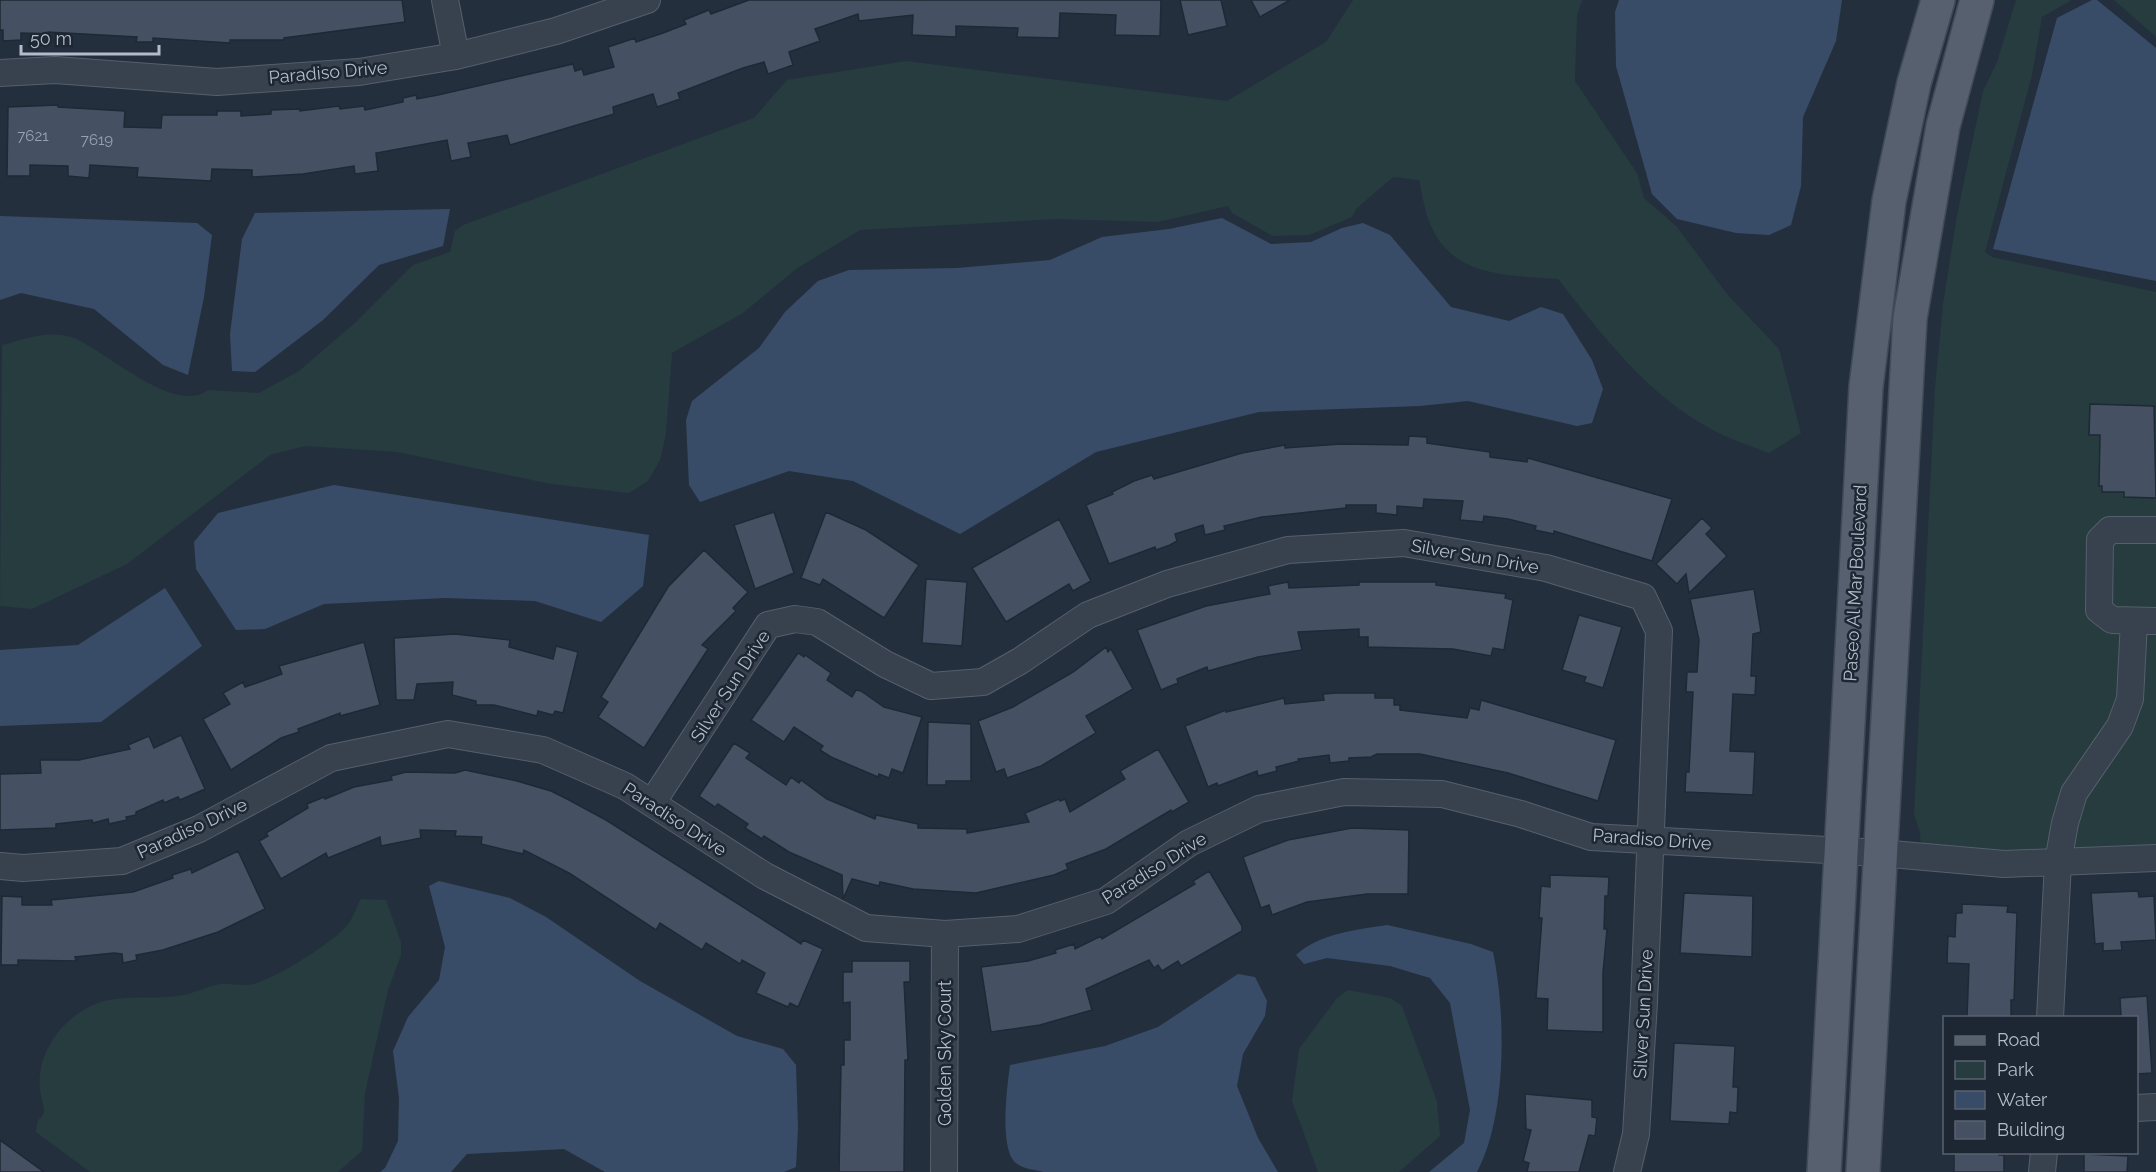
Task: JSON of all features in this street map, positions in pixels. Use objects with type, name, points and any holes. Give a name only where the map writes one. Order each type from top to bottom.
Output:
[{"type":"main road","name":"Paseo Al Mar Boulevard","points":[[1824,1172],[1866,387],[1874,306],[1889,201],[1914,83],[1938,0]]},
{"type":"main road","points":[[1863,1172],[1910,318],[1943,126],[1977,0]]},
{"type":"street","points":[[445,0],[456,56]]},
{"type":"street","name":"Paradiso Drive","points":[[0,73],[56,70],[217,82],[359,72],[456,56],[556,31],[647,0]]},
{"type":"street","points":[[2050,1016],[2058,862],[2065,823],[2074,793],[2120,726],[2130,699],[2145,621],[2112,620],[2099,610],[2100,540],[2110,530],[2156,530]]},
{"type":"street","name":"Silver Sun Drive","points":[[652,803],[768,625],[795,620],[817,622],[885,664],[931,686],[982,682],[1020,662],[1088,615],[1167,584],[1288,550],[1404,543],[1546,568],[1643,597],[1659,631],[1644,1002],[1636,1134],[1627,1172]]},
{"type":"street","name":"Paradiso Drive","points":[[0,866],[23,868],[122,861],[199,829],[331,758],[448,734],[543,750],[625,786],[765,876],[866,928],[945,934],[1018,929],[1106,901],[1189,843],[1259,809],[1344,792],[1442,794],[1521,814],[1591,837],[1842,850],[2004,864],[2156,858]]},
{"type":"street","name":"Golden Sky Court","points":[[944,1172],[945,934]]},
{"type":"street","points":[[2138,1108],[2156,1107]]},
{"type":"street","points":[[2042,1172],[2043,1154]]},
{"type":"green space","points":[[1353,0],[1582,0],[1577,16],[1575,81],[1637,173],[1644,198],[1677,227],[1727,294],[1779,349],[1801,433],[1769,453],[1727,437],[1690,416],[1668,400],[1628,363],[1558,279],[1501,274],[1483,270],[1451,254],[1439,240],[1429,221],[1419,180],[1393,177],[1356,209],[1352,217],[1309,235],[1273,236],[1232,213],[1228,206],[1158,222],[1056,219],[860,230],[796,269],[743,313],[672,353],[666,434],[660,460],[648,481],[629,493],[551,484],[397,452],[305,446],[270,455],[127,564],[32,609],[0,606],[2,345],[37,336],[65,335],[88,345],[141,379],[178,395],[194,396],[208,390],[259,393],[299,371],[356,322],[413,265],[450,252],[455,231],[463,225],[754,118],[787,80],[906,61],[1227,101],[1326,42]]},
{"type":"green space","points":[[2016,0],[2072,0],[2042,17],[2032,75],[1985,252],[1992,257],[2156,292],[2156,848],[2004,855],[1921,847],[1920,832],[1914,814],[1935,388],[1943,304],[1957,215],[1983,91],[1997,62]]},
{"type":"green space","points":[[2114,0],[2156,0],[2156,37]]},
{"type":"green space","points":[[361,899],[386,900],[401,942],[401,955],[388,990],[365,1093],[362,1151],[338,1172],[90,1172],[36,1132],[38,1120],[44,1112],[40,1082],[45,1055],[59,1031],[79,1013],[101,1002],[122,998],[177,996],[221,984],[245,985],[263,981],[302,960],[338,934],[348,924]]},
{"type":"green space","points":[[1348,990],[1390,998],[1402,1006],[1437,1101],[1440,1136],[1399,1172],[1318,1172],[1292,1101],[1299,1049],[1337,998]]},
{"type":"water","points":[[1619,0],[1842,0],[1836,41],[1803,117],[1801,186],[1791,225],[1769,235],[1736,233],[1677,219],[1652,194],[1616,66],[1615,12]]},
{"type":"water","points":[[2092,0],[2097,0],[2156,48],[2156,281],[1993,249],[2057,18]]},
{"type":"water","points":[[450,209],[443,246],[379,265],[323,320],[255,372],[232,371],[230,334],[242,239],[255,213]]},
{"type":"water","points":[[0,216],[197,223],[212,235],[204,297],[188,375],[163,365],[94,309],[21,293],[0,300]]},
{"type":"water","points":[[1222,218],[1271,244],[1311,242],[1342,228],[1363,223],[1390,235],[1451,307],[1509,321],[1541,307],[1563,314],[1592,360],[1603,389],[1592,423],[1577,426],[1468,401],[1420,406],[1259,412],[1096,452],[960,534],[853,481],[789,471],[700,502],[689,485],[686,420],[692,401],[759,348],[785,312],[818,281],[849,270],[957,268],[1050,260],[1102,237],[1169,229]]},
{"type":"water","points":[[334,485],[649,535],[643,586],[601,622],[535,601],[445,598],[324,604],[265,629],[236,630],[196,569],[194,542],[218,513]]},
{"type":"water","points":[[165,588],[202,646],[101,722],[0,726],[0,650],[78,645]]},
{"type":"water","points":[[439,881],[510,898],[546,917],[640,981],[737,1036],[783,1049],[796,1065],[798,1128],[796,1167],[784,1172],[605,1172],[564,1149],[467,1154],[451,1172],[380,1172],[385,1168],[398,1141],[399,1098],[393,1051],[408,1017],[439,980],[445,947],[429,886]]},
{"type":"water","points":[[1387,925],[1471,944],[1493,952],[1502,1034],[1499,1094],[1487,1149],[1477,1172],[1429,1172],[1464,1143],[1470,1110],[1450,1003],[1430,978],[1390,966],[1327,958],[1304,964],[1296,955],[1327,937]]},
{"type":"water","points":[[1238,974],[1255,977],[1267,1001],[1265,1016],[1243,1054],[1237,1086],[1258,1138],[1278,1172],[1044,1172],[1016,1163],[1007,1145],[1006,1132],[1010,1065],[1105,1046],[1158,1027]]},
{"type":"building","points":[[0,0],[402,0],[405,22],[284,38],[284,40],[230,40],[230,43],[153,38],[153,42],[136,42],[137,37],[48,32],[48,34],[21,33],[21,40],[3,41],[3,30],[0,30]]},
{"type":"building","points":[[749,0],[1161,0],[1160,36],[1115,35],[1116,15],[1060,13],[1059,38],[1017,37],[1018,28],[956,26],[956,37],[912,35],[913,15],[859,21],[858,14],[815,29],[820,41],[789,52],[793,65],[768,74],[764,62],[678,93],[680,99],[657,107],[653,94],[613,107],[614,114],[510,145],[507,135],[468,143],[471,157],[451,161],[447,140],[376,153],[378,171],[355,174],[354,166],[303,174],[252,177],[252,170],[212,169],[211,181],[137,177],[138,168],[90,165],[89,178],[68,176],[68,166],[30,165],[30,176],[7,176],[8,107],[58,105],[58,107],[125,111],[124,127],[161,128],[162,115],[217,115],[217,111],[241,111],[241,116],[271,114],[271,110],[300,109],[300,111],[339,106],[340,109],[364,106],[365,110],[403,102],[403,98],[416,95],[417,99],[438,95],[573,64],[575,71],[582,69],[584,75],[614,67],[608,47],[635,38],[636,42],[663,33],[686,24],[684,20],[709,10],[711,14]]},
{"type":"building","points":[[1180,0],[1221,0],[1227,26],[1188,35]]},
{"type":"building","points":[[1251,0],[1290,0],[1260,17]]},
{"type":"building","points":[[2090,404],[2154,406],[2156,498],[2124,497],[2124,492],[2102,492],[2102,486],[2099,486],[2100,435],[2089,435]]},
{"type":"building","points":[[1409,436],[1427,437],[1427,443],[1490,452],[1490,457],[1527,462],[1528,458],[1672,499],[1652,561],[1554,531],[1554,534],[1535,530],[1536,526],[1508,519],[1484,516],[1483,522],[1460,520],[1463,501],[1424,499],[1423,508],[1397,506],[1397,515],[1376,513],[1376,505],[1346,505],[1346,508],[1262,517],[1224,526],[1225,530],[1205,535],[1203,525],[1175,534],[1177,541],[1170,545],[1156,550],[1155,547],[1109,564],[1086,505],[1113,494],[1112,492],[1134,481],[1152,475],[1154,479],[1242,453],[1285,445],[1285,448],[1341,444],[1408,445]]},
{"type":"building","points":[[774,512],[794,573],[755,589],[734,525]]},
{"type":"building","points":[[826,512],[866,530],[919,565],[884,618],[823,579],[820,585],[801,578]]},
{"type":"building","points":[[1702,518],[1712,528],[1706,534],[1727,556],[1689,593],[1686,574],[1677,584],[1656,564]]},
{"type":"building","points":[[1059,519],[1091,581],[1073,591],[1069,584],[1006,622],[972,568]]},
{"type":"building","points":[[704,550],[748,592],[733,608],[736,611],[702,645],[708,649],[644,748],[598,717],[608,702],[601,697],[668,587]]},
{"type":"building","points":[[926,579],[967,582],[962,646],[922,643]]},
{"type":"building","points":[[1288,582],[1289,588],[1359,585],[1359,582],[1436,582],[1436,585],[1506,594],[1505,598],[1513,600],[1504,650],[1493,648],[1491,656],[1453,649],[1368,647],[1368,637],[1359,637],[1359,629],[1298,632],[1302,650],[1258,657],[1208,671],[1207,667],[1177,679],[1178,683],[1161,690],[1137,630],[1206,606],[1270,594],[1268,586]]},
{"type":"building","points":[[1754,589],[1761,632],[1753,634],[1751,676],[1756,676],[1755,695],[1733,694],[1730,751],[1755,752],[1753,795],[1685,792],[1686,772],[1689,772],[1693,692],[1686,692],[1687,672],[1697,672],[1699,640],[1690,599]]},
{"type":"building","points":[[1579,615],[1622,627],[1603,688],[1584,682],[1586,677],[1562,670]]},
{"type":"building","points":[[455,634],[510,640],[509,647],[553,659],[556,646],[578,652],[563,713],[555,711],[553,715],[538,711],[537,716],[494,705],[476,705],[476,701],[452,695],[453,682],[417,684],[414,700],[396,700],[394,638]]},
{"type":"building","points":[[364,642],[380,705],[340,716],[340,713],[298,729],[299,732],[281,738],[231,770],[203,719],[230,704],[223,693],[243,682],[245,687],[282,674],[279,666]]},
{"type":"building","points":[[1106,647],[1108,652],[1111,649],[1133,689],[1086,716],[1096,733],[1041,766],[1007,778],[1004,769],[996,772],[978,721],[1013,707],[1073,672]]},
{"type":"building","points":[[798,653],[804,657],[805,655],[831,673],[827,680],[852,697],[856,690],[861,691],[884,707],[922,717],[903,773],[892,769],[889,778],[879,774],[878,777],[831,757],[820,750],[823,746],[794,727],[784,742],[751,720]]},
{"type":"building","points":[[1375,693],[1375,698],[1394,698],[1394,705],[1400,705],[1400,710],[1467,718],[1470,708],[1479,710],[1481,700],[1616,740],[1598,801],[1508,773],[1420,754],[1377,754],[1371,757],[1349,758],[1349,761],[1330,763],[1329,755],[1298,759],[1299,761],[1276,767],[1277,771],[1258,776],[1257,771],[1218,786],[1217,783],[1208,787],[1185,726],[1226,710],[1226,712],[1284,698],[1285,704],[1324,700],[1323,694]]},
{"type":"building","points":[[928,722],[971,724],[971,781],[946,781],[946,785],[927,785]]},
{"type":"building","points":[[181,735],[205,789],[180,800],[178,797],[164,803],[163,800],[136,812],[136,815],[126,817],[127,820],[109,824],[108,819],[93,823],[92,820],[56,824],[56,828],[0,830],[0,774],[41,773],[40,760],[79,760],[130,749],[128,745],[149,736],[154,748]]},
{"type":"building","points":[[734,743],[750,753],[746,758],[786,785],[791,777],[799,783],[801,780],[827,799],[875,819],[876,815],[918,824],[918,828],[967,829],[967,833],[1029,822],[1025,813],[1059,799],[1060,801],[1065,799],[1070,812],[1125,779],[1120,771],[1158,749],[1189,802],[1172,812],[1171,810],[1106,849],[1066,864],[1068,869],[1054,875],[976,893],[913,889],[880,882],[879,886],[852,879],[843,899],[842,875],[789,852],[764,836],[762,839],[745,828],[748,824],[718,804],[715,807],[699,796]]},
{"type":"building","points":[[465,770],[517,781],[551,791],[569,800],[606,820],[801,944],[803,940],[823,949],[798,1007],[790,1003],[788,1007],[756,993],[765,973],[742,960],[740,964],[706,943],[702,950],[660,923],[656,930],[569,873],[524,850],[523,854],[481,844],[482,837],[455,836],[456,831],[420,830],[421,838],[381,846],[380,837],[328,858],[326,853],[281,879],[259,841],[268,836],[266,833],[308,808],[307,804],[324,797],[325,799],[354,787],[392,780],[391,776],[406,772],[455,773]]},
{"type":"building","points":[[1352,828],[1409,830],[1408,894],[1367,894],[1307,902],[1272,915],[1269,905],[1261,908],[1243,857],[1288,840]]},
{"type":"building","points":[[238,851],[265,909],[218,932],[163,950],[136,955],[137,960],[123,963],[122,954],[114,953],[75,957],[76,961],[18,960],[18,965],[1,965],[2,896],[22,897],[22,905],[52,905],[51,900],[133,892],[173,878],[172,875],[191,869],[192,873]]},
{"type":"building","points":[[1209,871],[1242,926],[1242,931],[1181,966],[1178,961],[1162,971],[1158,965],[1154,968],[1149,960],[1086,989],[1092,1010],[1040,1025],[991,1032],[981,967],[1028,961],[1056,953],[1055,950],[1074,944],[1075,949],[1101,936],[1102,939],[1195,884],[1193,881]]},
{"type":"building","points":[[1550,875],[1609,877],[1608,896],[1605,896],[1604,929],[1607,929],[1603,973],[1603,1032],[1547,1030],[1548,999],[1536,998],[1542,918],[1539,918],[1541,886],[1550,887]]},
{"type":"building","points":[[2138,891],[2139,897],[2154,896],[2156,940],[2121,942],[2122,950],[2103,951],[2103,943],[2095,944],[2091,893]]},
{"type":"building","points":[[1684,893],[1753,896],[1752,957],[1680,953]]},
{"type":"building","points":[[1962,904],[2008,906],[2007,912],[2017,913],[2014,1000],[2011,1000],[2011,1016],[1967,1016],[1969,964],[1947,963],[1948,936],[1955,937],[1956,913],[1962,913]]},
{"type":"building","points":[[852,961],[910,961],[910,982],[904,982],[908,1060],[905,1060],[904,1172],[839,1172],[841,1065],[844,1065],[844,1040],[850,1040],[850,1002],[843,1003],[843,972],[852,972]]},
{"type":"building","points":[[2147,996],[2152,1073],[2138,1074],[2138,1016],[2121,1016],[2120,998]]},
{"type":"building","points":[[1674,1043],[1735,1046],[1733,1087],[1738,1087],[1737,1113],[1730,1112],[1729,1124],[1670,1121]]},
{"type":"building","points":[[1525,1094],[1592,1100],[1592,1117],[1597,1118],[1595,1136],[1589,1135],[1579,1172],[1527,1172],[1529,1163],[1523,1161],[1531,1130],[1526,1129]]},
{"type":"building","points":[[0,1140],[44,1172],[0,1172]]},
{"type":"building","points":[[1954,1154],[2004,1155],[2004,1172],[1954,1172]]},
{"type":"building","points":[[2084,1154],[2128,1156],[2127,1172],[2084,1172]]}]
